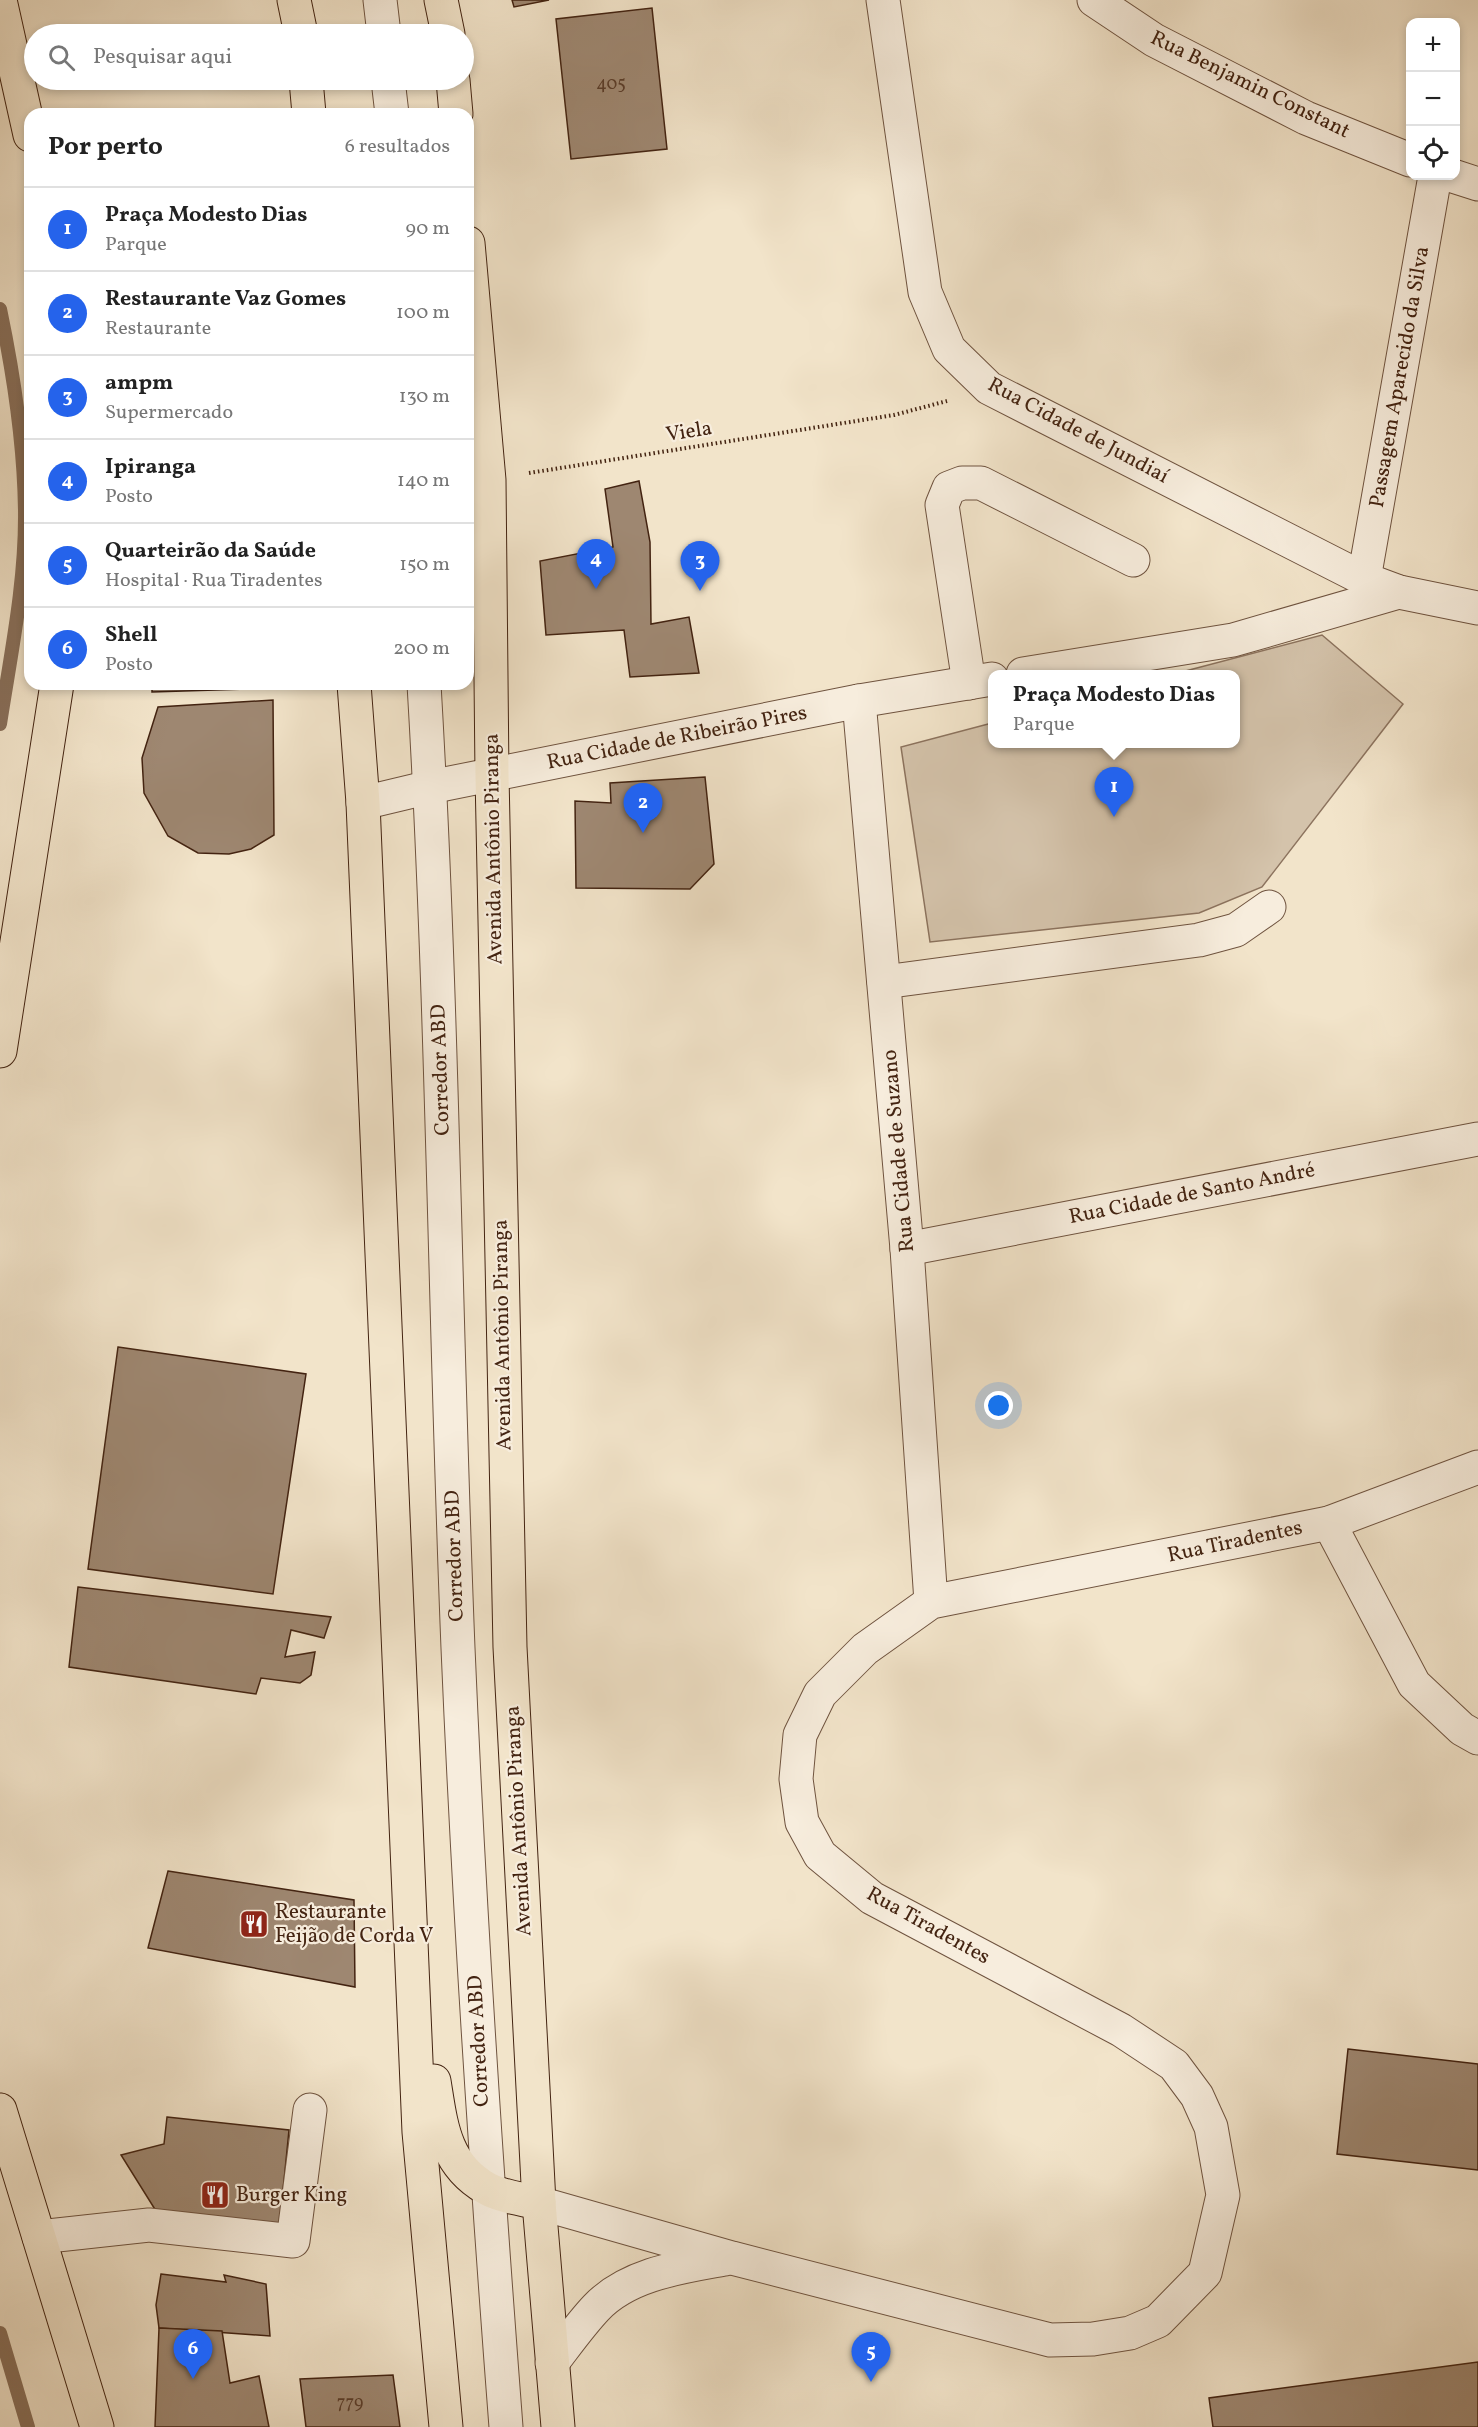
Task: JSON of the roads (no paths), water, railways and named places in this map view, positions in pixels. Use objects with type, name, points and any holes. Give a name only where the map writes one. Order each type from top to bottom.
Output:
[{"type":"main road","points":[[0,0],[24,108]]},
{"type":"main road","points":[[294,0],[299,24]]},
{"type":"main road","points":[[441,0],[446,24]]},
{"type":"main road","points":[[307,90],[308,108]]},
{"type":"main road","points":[[454,90],[455,108]]},
{"type":"main road","name":"Avenida Antônio Piranga","points":[[474,311],[489,480],[492,775],[510,1647],[539,2203],[558,2427]]},
{"type":"main road","points":[[0,1051],[56,690]]},
{"type":"main road","points":[[354,690],[363,803],[419,2132],[446,2427]]},
{"type":"main road","points":[[412,1958],[444,2132],[460,2169],[487,2189],[539,2203]]},
{"type":"main road","points":[[0,2110],[97,2427]]},
{"type":"street","points":[[380,0],[383,24]]},
{"type":"street","name":"Rua Cidade de Jundiaí","points":[[884,0],[925,292],[949,349],[989,388],[1364,579],[1399,592],[1478,608]]},
{"type":"street","name":"Rua Benjamin Constant","points":[[1094,0],[1154,40],[1306,118],[1406,158]]},
{"type":"street","points":[[389,90],[391,108]]},
{"type":"street","points":[[1460,178],[1478,183]]},
{"type":"street","name":"Passagem Aparecido da Silva","points":[[1364,579],[1434,180]]},
{"type":"street","points":[[981,681],[942,505],[949,488],[962,483],[981,483],[1133,560]]},
{"type":"street","points":[[1053,670],[1233,640],[1399,592]]},
{"type":"street","name":"Rua Cidade de Ribeirão Pires","points":[[363,803],[430,787],[859,701],[981,681]]},
{"type":"street","name":"Corredor ABD","points":[[424,690],[430,787],[458,1647],[487,2189],[506,2427]]},
{"type":"street","name":"Rua Cidade de Suzano","points":[[859,701],[907,1249],[932,1602]]},
{"type":"street","points":[[885,982],[1199,939],[1236,930],[1269,907]]},
{"type":"street","name":"Rua Cidade de Santo André","points":[[907,1249],[1478,1138]]},
{"type":"street","name":"Rua Tiradentes","points":[[539,2203],[732,2258],[1050,2340],[1093,2339],[1130,2333],[1158,2321],[1205,2273],[1223,2195],[1211,2127],[1197,2096],[1174,2065],[1121,2030],[872,1898],[820,1855],[802,1822],[796,1779],[800,1735],[820,1694],[865,1649],[932,1602],[1329,1523],[1478,1467]]},
{"type":"street","points":[[1329,1523],[1414,1684],[1462,1729],[1478,1738]]},
{"type":"street","points":[[39,2237],[149,2226],[293,2241],[310,2110]]},
{"type":"street","name":"Rua Tiradentes","points":[[552,2363],[597,2307],[623,2288],[654,2274],[732,2258]]},
{"type":"waterway","points":[[0,309],[17,409],[24,484]]},
{"type":"waterway","points":[[0,724],[13,644],[24,550]]},
{"type":"waterway","points":[[0,2333],[28,2427]]},
{"type":"place","name":"Ipiranga","points":[[596,589]]},
{"type":"place","name":"ampm","points":[[700,591]]},
{"type":"place","name":"Praça Modesto Dias","points":[[1114,817]]},
{"type":"place","name":"Restaurante Vaz Gomes","points":[[643,833]]},
{"type":"place","name":"Restaurante Feijão de Corda V","points":[[254,1924]]},
{"type":"place","name":"Burger King","points":[[215,2195]]},
{"type":"place","name":"Shell","points":[[193,2379]]},
{"type":"place","name":"Quarteirão da Saúde","points":[[871,2382]]}]
